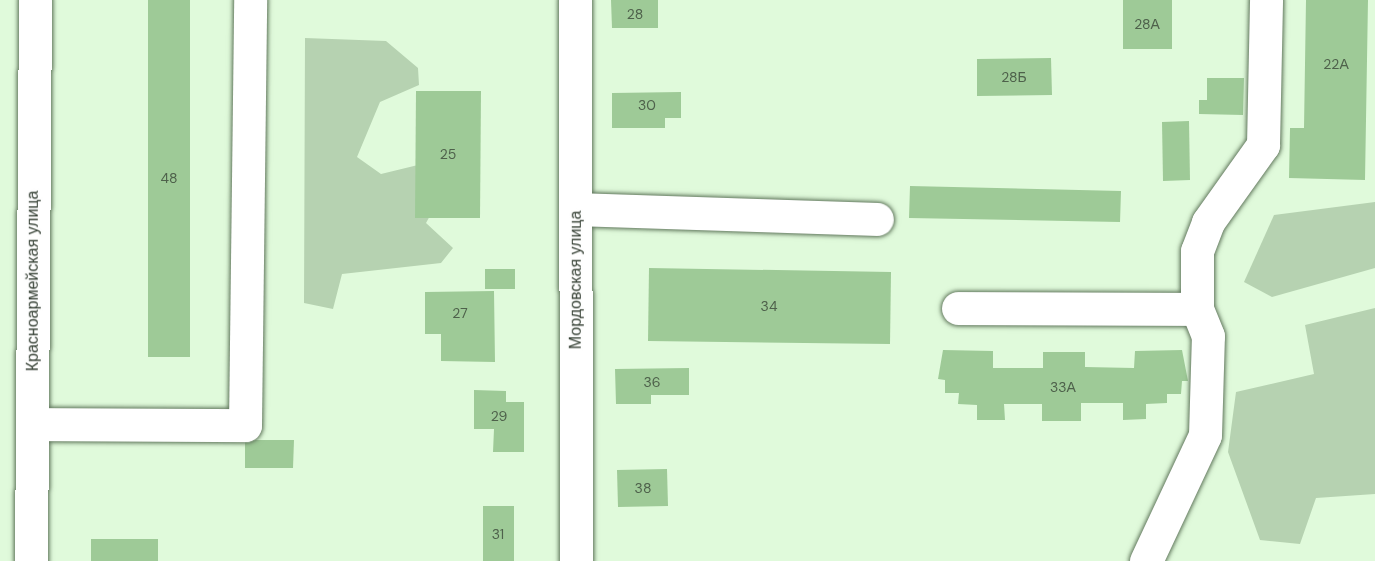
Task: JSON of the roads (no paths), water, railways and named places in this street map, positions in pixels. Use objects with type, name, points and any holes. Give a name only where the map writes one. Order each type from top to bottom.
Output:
[{"type":"street","name":"Красноармейская улица","points":[[31,561],[35,0]]},
{"type":"street","points":[[33,424],[245,425],[250,0]]},
{"type":"street","name":"Мордовская улица","points":[[575,0],[576,561]]},
{"type":"street","points":[[1146,561],[1205,435],[1208,336],[1197,309],[1197,251],[1208,222],[1263,145],[1266,0]]},
{"type":"street","points":[[576,209],[877,219]]},
{"type":"street","points":[[958,308],[1197,309]]}]
